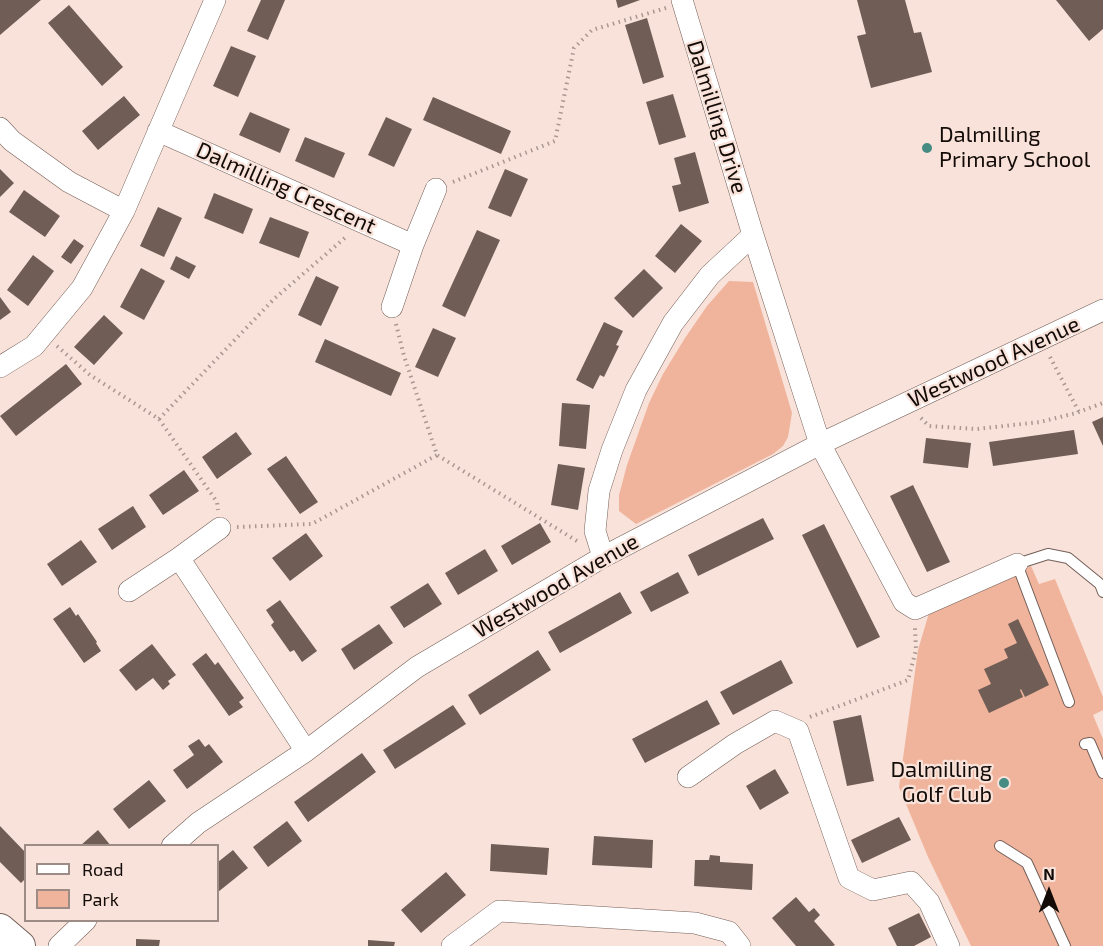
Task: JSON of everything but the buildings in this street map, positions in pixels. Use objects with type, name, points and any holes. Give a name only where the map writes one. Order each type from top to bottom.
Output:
[{"type":"street","points":[[0,367],[34,346],[82,288],[123,211],[215,0]]},
{"type":"street","name":"Dalmilling Drive","points":[[682,2],[820,444]]},
{"type":"street","points":[[0,128],[12,141],[69,182],[123,211]]},
{"type":"street","name":"Dalmilling Crescent","points":[[158,131],[413,245]]},
{"type":"street","points":[[392,307],[413,245],[436,189]]},
{"type":"street","points":[[603,557],[595,531],[599,491],[612,450],[636,390],[673,323],[710,275],[753,235]]},
{"type":"street","name":"Westwood Avenue","points":[[174,844],[198,823],[306,751],[417,667],[603,557],[820,444],[1103,310]]},
{"type":"street","points":[[820,444],[904,602],[915,609],[1017,564]]},
{"type":"street","points":[[129,591],[220,528]]},
{"type":"street","points":[[179,558],[306,751]]},
{"type":"street","points":[[688,777],[735,744],[776,721],[798,731],[849,878],[873,890],[911,882],[929,902],[949,946]]},
{"type":"street","points":[[452,946],[499,911],[695,923],[729,932],[740,946]]},
{"type":"street","points":[[58,946],[85,922]]},
{"type":"street","points":[[0,929],[20,946]]},
{"type":"lane","points":[[1069,702],[1017,564],[1048,554],[1068,558],[1100,584],[1103,592]]},
{"type":"lane","points":[[1085,744],[1090,742],[1103,773]]},
{"type":"lane","points":[[1000,846],[1027,863],[1065,946]]},
{"type":"path","points":[[436,189],[555,141],[574,48],[592,30],[682,2]]},
{"type":"path","points":[[159,419],[274,299],[363,222]]},
{"type":"path","points":[[392,307],[404,356],[438,455],[603,557]]},
{"type":"path","points":[[1041,340],[1079,412]]},
{"type":"path","points":[[54,344],[90,375],[159,419],[217,502],[220,528],[312,524],[438,455]]},
{"type":"path","points":[[904,404],[929,426],[977,429],[1040,422],[1103,403]]},
{"type":"path","points":[[798,731],[808,717],[908,680],[916,650],[915,609]]},
{"type":"green space","points":[[729,281],[753,282],[792,413],[788,437],[783,446],[773,454],[636,524],[619,511],[619,495],[649,403],[663,374],[685,338],[707,306]]},
{"type":"green space","points":[[1031,566],[1039,584],[1055,579],[1103,697],[1103,710],[1093,715],[1103,739],[1103,946],[971,946],[928,857],[899,787],[918,650],[929,613]]},
{"type":"place","name":"Dalmilling Primary School","points":[[927,148]]},
{"type":"place","name":"Dalmilling Golf Club","points":[[1004,783]]}]
